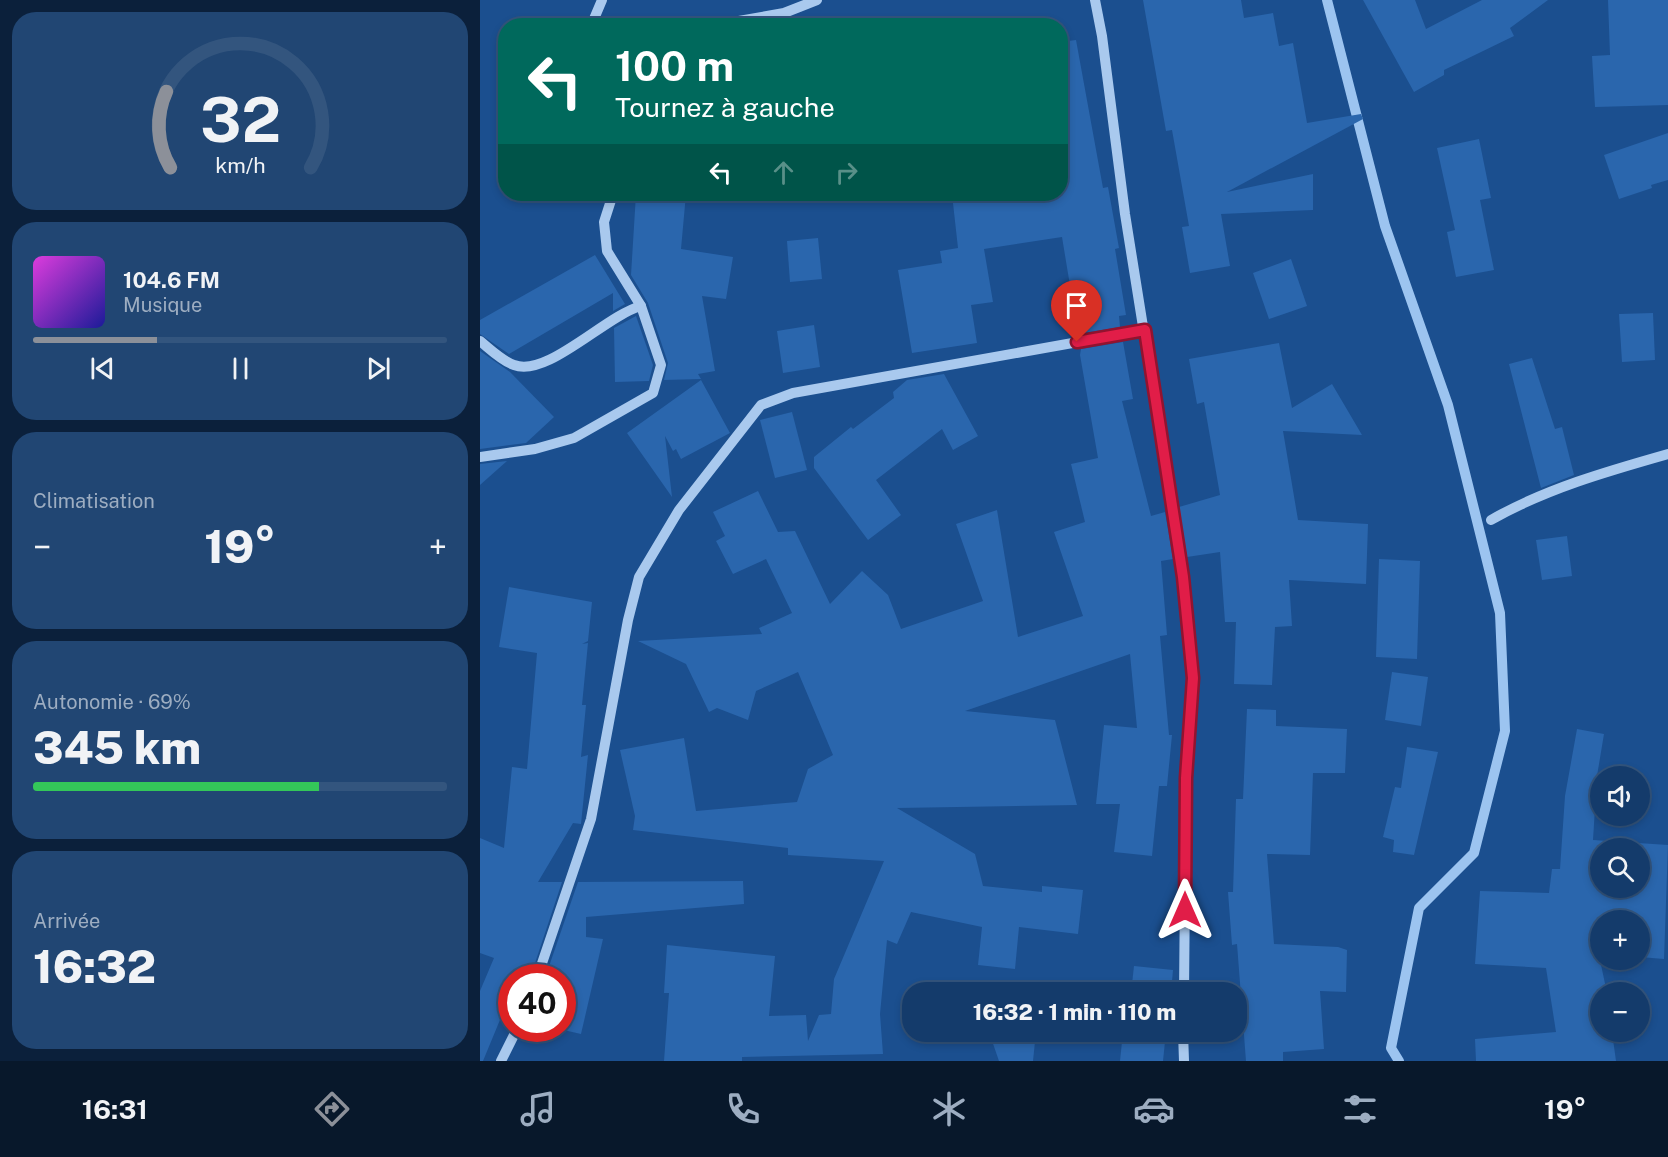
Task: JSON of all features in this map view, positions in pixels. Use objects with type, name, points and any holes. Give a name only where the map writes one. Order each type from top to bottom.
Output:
[{"type":"street","points":[[594,18],[602,0]]},
{"type":"street","points":[[756,18],[784,13],[817,0]]},
{"type":"street","points":[[1095,0],[1102,36],[1125,213],[1183,577],[1193,678],[1186,778],[1184,982]]},
{"type":"street","points":[[480,458],[574,438],[653,393],[661,365],[641,306],[607,250],[604,222],[611,201]]},
{"type":"street","points":[[480,341],[513,365],[527,368],[551,360],[602,325],[628,310],[641,306]]},
{"type":"street","points":[[542,964],[591,819],[628,620],[639,578],[679,510],[761,405],[793,393],[1145,330]]},
{"type":"street","points":[[1491,520],[1513,508],[1616,469],[1668,454]]},
{"type":"street","points":[[501,1061],[510,1042]]},
{"type":"street","points":[[1183,1042],[1184,1061]]},
{"type":"building","points":[[1143,0],[1241,0],[1244,18],[1273,13],[1279,46],[1293,43],[1307,123],[1361,114],[1363,119],[1227,192],[1313,174],[1313,210],[1221,214],[1230,266],[1190,273],[1182,227],[1189,226],[1172,130],[1166,131]]},
{"type":"building","points":[[1363,0],[1415,0],[1426,29],[1482,0],[1548,0],[1510,28],[1514,36],[1444,70],[1444,75],[1414,92]]},
{"type":"building","points":[[1608,0],[1668,0],[1668,105],[1595,107],[1592,56],[1610,55]]},
{"type":"building","points":[[1076,40],[1103,188],[1108,187],[1119,248],[1115,249],[1126,315],[1119,316],[1120,327],[1078,334],[1062,237],[984,249],[993,302],[971,305],[977,343],[912,353],[898,270],[942,263],[940,251],[958,248],[953,201],[1068,201],[1068,41]]},
{"type":"building","points":[[1668,133],[1668,180],[1619,199],[1604,155]]},
{"type":"building","points":[[1479,139],[1491,198],[1480,200],[1494,270],[1456,277],[1447,232],[1455,230],[1437,148]]},
{"type":"building","points":[[636,201],[685,201],[681,249],[733,257],[726,299],[702,296],[715,371],[698,374],[701,379],[664,380],[668,363],[648,303],[631,275]]},
{"type":"building","points":[[818,238],[822,279],[790,282],[787,241]]},
{"type":"building","points":[[595,255],[625,304],[613,311],[613,293],[509,354],[480,334],[480,320]]},
{"type":"building","points":[[1291,259],[1307,306],[1269,319],[1253,273]]},
{"type":"building","points":[[1653,313],[1655,360],[1622,362],[1619,314]]},
{"type":"building","points":[[636,316],[653,365],[649,381],[615,382],[614,328]]},
{"type":"building","points":[[814,325],[820,367],[783,373],[777,331]]},
{"type":"building","points":[[1123,342],[1133,399],[1122,401],[1151,516],[1165,512],[1173,559],[1161,561],[1167,635],[1160,636],[1169,735],[1172,735],[1167,786],[1159,786],[1152,856],[1114,852],[1120,804],[1096,804],[1104,725],[1137,728],[1130,654],[965,711],[1055,720],[1077,805],[897,808],[975,854],[983,886],[1042,892],[1042,886],[1083,890],[1078,934],[1019,927],[1015,969],[978,965],[982,927],[911,912],[897,944],[887,940],[880,1014],[883,1054],[742,1057],[742,1061],[664,1061],[669,993],[664,993],[667,945],[775,956],[769,1016],[806,1015],[808,1041],[819,1015],[831,1014],[834,979],[884,861],[788,855],[788,848],[633,830],[635,816],[620,750],[684,738],[696,811],[797,802],[808,769],[833,755],[798,672],[756,691],[748,720],[717,708],[709,712],[686,664],[638,641],[762,634],[759,628],[792,613],[766,559],[733,574],[716,541],[725,536],[713,512],[758,491],[778,532],[795,531],[830,604],[862,571],[888,595],[901,629],[983,601],[956,524],[997,510],[1018,637],[1083,616],[1054,532],[1085,522],[1071,464],[1098,458],[1080,355],[1081,349]]},
{"type":"building","points":[[1279,343],[1292,408],[1332,384],[1362,435],[1283,431],[1298,520],[1368,524],[1366,584],[1289,580],[1292,626],[1275,627],[1272,685],[1234,684],[1236,622],[1225,622],[1220,552],[1187,557],[1179,507],[1220,495],[1204,402],[1197,404],[1189,359]]},
{"type":"building","points":[[480,351],[510,372],[554,417],[526,443],[480,449]]},
{"type":"building","points":[[1532,358],[1555,429],[1562,427],[1574,475],[1541,488],[1509,364]]},
{"type":"building","points":[[944,374],[978,436],[953,450],[942,429],[876,480],[901,515],[868,540],[814,468],[814,457],[851,427],[853,429],[894,398],[893,392],[907,380]]},
{"type":"building","points":[[701,380],[730,433],[681,459],[676,449],[673,451],[665,436],[672,497],[627,433]]},
{"type":"building","points":[[792,412],[807,470],[775,478],[760,420]]},
{"type":"building","points":[[507,461],[480,485],[480,464]]},
{"type":"building","points":[[1567,536],[1572,576],[1542,580],[1536,540]]},
{"type":"building","points":[[1379,559],[1420,561],[1417,659],[1376,657]]},
{"type":"building","points":[[509,587],[592,602],[588,641],[582,644],[588,643],[582,705],[586,705],[581,757],[588,755],[581,824],[573,823],[538,882],[562,882],[535,964],[498,964],[498,1025],[483,1061],[480,1061],[480,991],[494,958],[480,953],[480,838],[504,848],[512,767],[527,769],[537,653],[499,647]]},
{"type":"building","points":[[1392,672],[1428,677],[1421,726],[1385,720]]},
{"type":"building","points":[[1247,709],[1276,710],[1276,726],[1347,729],[1345,773],[1313,773],[1310,855],[1267,854],[1274,944],[1338,947],[1347,950],[1346,992],[1320,991],[1324,1049],[1283,1052],[1283,1061],[1246,1061],[1247,982],[1240,982],[1237,944],[1232,945],[1228,892],[1233,892],[1236,799],[1243,799]]},
{"type":"building","points":[[1577,729],[1604,734],[1599,766],[1590,766],[1590,826],[1594,826],[1593,838],[1590,838],[1590,898],[1650,898],[1650,844],[1668,845],[1664,959],[1650,958],[1650,910],[1590,910],[1590,970],[1602,970],[1605,982],[1590,982],[1590,1042],[1613,1042],[1616,1061],[1476,1061],[1475,1039],[1556,1032],[1546,968],[1475,964],[1480,891],[1549,893],[1552,869],[1560,869],[1565,796]]},
{"type":"building","points":[[1407,747],[1438,752],[1414,855],[1393,852],[1394,840],[1383,837],[1395,787],[1401,788]]},
{"type":"building","points":[[743,881],[744,904],[586,917],[586,937],[603,939],[581,1034],[576,1033],[576,964],[550,964],[578,882]]},
{"type":"building","points":[[1134,966],[1173,970],[1172,982],[1132,982]]},
{"type":"building","points":[[992,1042],[1035,1042],[1033,1061],[999,1061]]},
{"type":"building","points":[[1122,1042],[1165,1042],[1163,1061],[1120,1061]]},
{"type":"waterway","points":[[1327,0],[1385,226],[1448,405],[1500,613],[1505,731],[1474,853],[1419,908],[1391,1048],[1399,1061]]},
{"type":"route","points":[[1077,342],[1145,330],[1183,577],[1193,678],[1186,778],[1185,910]]}]
